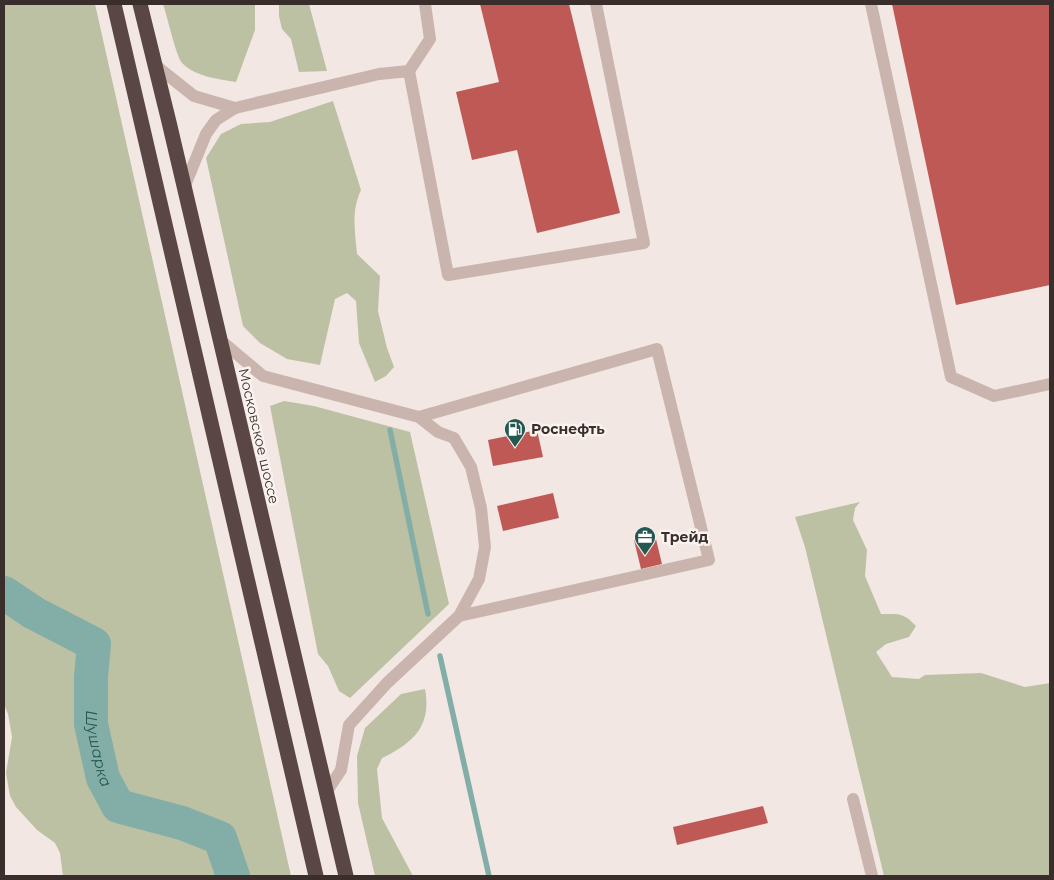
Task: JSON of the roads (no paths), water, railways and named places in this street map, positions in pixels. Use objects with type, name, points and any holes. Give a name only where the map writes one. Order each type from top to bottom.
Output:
[{"type":"highway","points":[[114,4],[316,876]]},
{"type":"highway","name":"Московское шоссе","points":[[140,4],[346,876]]},
{"type":"lane","points":[[425,4],[430,39],[409,71],[448,275],[644,243],[596,4]]},
{"type":"lane","points":[[871,4],[952,377],[994,396],[1050,384]]},
{"type":"lane","points":[[155,65],[194,96],[235,108]]},
{"type":"lane","points":[[184,188],[206,134],[216,120],[235,108],[379,74],[409,71]]},
{"type":"lane","points":[[219,339],[263,376],[419,417],[438,432],[454,438],[471,467],[481,508],[485,547],[479,579],[459,616],[387,683],[349,725],[341,770],[327,791]]},
{"type":"lane","points":[[419,417],[657,349],[709,560],[459,616]]},
{"type":"lane","points":[[853,798],[872,876]]},
{"type":"waterway","points":[[390,430],[428,614]]},
{"type":"waterway","name":"Шушарка","points":[[4,593],[34,613],[94,644],[91,677],[91,724],[103,778],[118,806],[182,823],[220,838],[233,876]]},
{"type":"waterway","points":[[440,656],[489,876]]},
{"type":"place","name":"Роснефть","points":[[515,448]]},
{"type":"place","name":"Трейд","points":[[645,556]]}]
